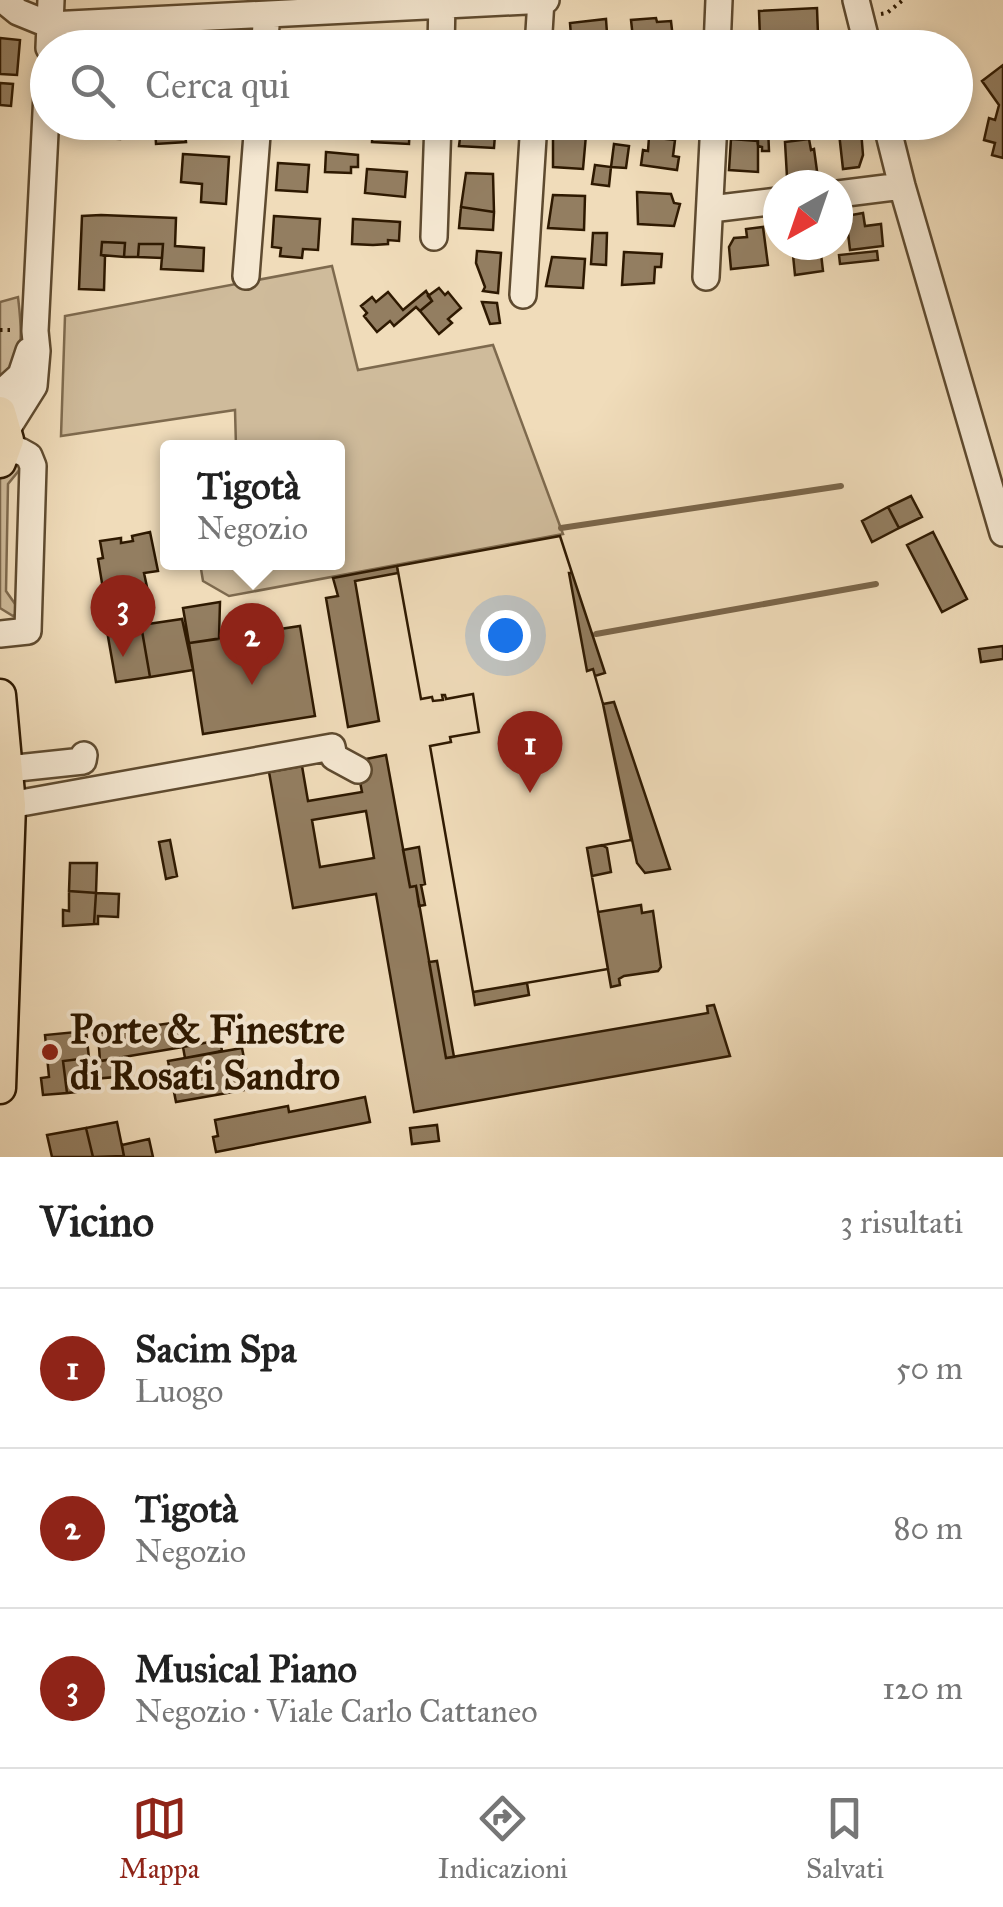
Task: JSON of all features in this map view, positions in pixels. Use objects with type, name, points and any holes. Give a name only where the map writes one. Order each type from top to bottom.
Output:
[{"type":"main road","points":[[0,695],[10,805],[0,1088]]},
{"type":"street","points":[[3,0],[18,12],[50,24],[544,0],[540,30]]},
{"type":"street","points":[[717,30],[718,0]]},
{"type":"street","points":[[856,0],[864,30]]},
{"type":"street","points":[[441,30],[442,3]]},
{"type":"street","points":[[266,30],[267,15]]},
{"type":"street","points":[[0,634],[28,631],[33,466],[29,456],[3,438],[34,386],[45,140]]},
{"type":"street","points":[[246,276],[257,140]]},
{"type":"street","points":[[434,237],[437,140]]},
{"type":"street","points":[[523,295],[533,140]]},
{"type":"street","points":[[706,278],[713,140]]},
{"type":"street","points":[[890,140],[1003,532]]},
{"type":"street","points":[[853,192],[902,186]]},
{"type":"street","points":[[711,209],[763,203]]},
{"type":"street","points":[[0,394],[22,374],[35,332]]},
{"type":"street","points":[[10,805],[332,747],[334,757],[358,770]]},
{"type":"street","points":[[8,769],[90,763]]},
{"type":"shaded area","points":[[332,266],[358,370],[493,345],[563,534],[229,596],[203,581],[201,570],[345,570],[345,440],[236,440],[235,410],[61,436],[65,316]]},
{"type":"shaded area","points":[[18,297],[18,355],[0,385],[0,302]]},
{"type":"shaded area","points":[[19,461],[25,463],[8,484],[6,591],[20,611],[13,616],[0,608],[0,475]]},
{"type":"building","points":[[817,8],[818,30],[760,30],[759,11]]},
{"type":"building","points":[[606,19],[607,30],[571,30],[570,23]]},
{"type":"building","points":[[631,20],[671,21],[672,30],[632,30]]},
{"type":"building","points":[[0,38],[20,40],[17,75],[0,74]]},
{"type":"building","points":[[1003,65],[1003,158],[992,155],[995,143],[984,140],[989,118],[995,120],[999,105],[982,81]]},
{"type":"building","points":[[0,83],[13,84],[11,106],[0,105]]},
{"type":"building","points":[[156,140],[186,142],[156,144]]},
{"type":"building","points":[[372,140],[409,140],[409,144]]},
{"type":"building","points":[[460,140],[495,140],[494,148],[459,146]]},
{"type":"building","points":[[553,140],[586,140],[583,169],[553,167]]},
{"type":"building","points":[[649,140],[675,140],[673,156],[679,157],[677,170],[641,165],[643,150],[648,151]]},
{"type":"building","points":[[731,140],[758,141],[758,172],[729,170]]},
{"type":"building","points":[[757,140],[769,140],[769,151],[758,146]]},
{"type":"building","points":[[809,140],[817,170],[787,170],[785,142]]},
{"type":"building","points":[[840,140],[862,140],[859,167],[843,169]]},
{"type":"building","points":[[614,144],[629,146],[626,168],[611,167]]},
{"type":"building","points":[[326,152],[358,155],[358,167],[351,167],[351,173],[325,172]]},
{"type":"building","points":[[183,154],[229,157],[226,204],[201,202],[202,184],[181,182]]},
{"type":"building","points":[[278,163],[309,165],[307,192],[276,190]]},
{"type":"building","points":[[595,165],[611,167],[609,186],[592,184]]},
{"type":"building","points":[[367,169],[407,172],[405,197],[365,193]]},
{"type":"building","points":[[466,173],[493,174],[494,212],[461,207]]},
{"type":"building","points":[[637,192],[671,194],[674,203],[680,204],[674,226],[638,224]]},
{"type":"building","points":[[553,195],[585,196],[584,230],[548,228]]},
{"type":"building","points":[[461,207],[494,212],[493,230],[459,228]]},
{"type":"building","points":[[863,213],[865,226],[881,224],[883,246],[853,250],[853,215]]},
{"type":"building","points":[[82,216],[176,218],[175,246],[204,248],[203,271],[161,269],[163,244],[139,244],[138,257],[124,257],[125,243],[102,242],[104,290],[79,289]]},
{"type":"building","points":[[274,216],[320,219],[318,250],[303,249],[302,258],[280,256],[281,248],[272,247]]},
{"type":"building","points":[[353,219],[400,222],[399,241],[352,244]]},
{"type":"building","points":[[763,227],[763,260],[767,260],[768,265],[731,269],[729,247],[734,238],[747,237],[746,229]]},
{"type":"building","points":[[593,233],[607,233],[606,265],[591,264]]},
{"type":"building","points":[[102,242],[125,243],[124,257],[101,255]]},
{"type":"building","points":[[139,244],[163,244],[162,258],[138,257]]},
{"type":"building","points":[[477,251],[501,253],[498,293],[483,291]]},
{"type":"building","points":[[877,251],[878,260],[840,264],[840,260],[853,260],[853,254]]},
{"type":"building","points":[[624,252],[662,254],[661,267],[655,267],[654,283],[622,285]]},
{"type":"building","points":[[552,257],[585,259],[583,288],[546,286]]},
{"type":"building","points":[[794,260],[822,260],[823,271],[795,275]]},
{"type":"building","points":[[439,288],[445,295],[448,292],[461,308],[439,334],[420,311],[432,301],[428,296]]},
{"type":"building","points":[[426,291],[432,301],[420,311],[416,307],[394,326],[390,321],[377,332],[364,316],[367,313],[361,306],[372,297],[376,302],[388,292],[403,310]]},
{"type":"building","points":[[482,302],[497,303],[500,323],[490,324]]},
{"type":"building","points":[[911,496],[922,517],[899,528],[888,507]]},
{"type":"building","points":[[888,507],[899,528],[872,542],[862,521]]},
{"type":"building","points":[[150,532],[158,571],[144,573],[147,587],[104,595],[98,559],[103,558],[100,541],[133,541],[132,536]]},
{"type":"building","points":[[933,532],[967,599],[942,612],[907,545]]},
{"type":"building","points":[[560,536],[572,573],[587,671],[593,669],[603,704],[631,840],[587,848],[608,969],[473,992],[430,746],[451,742],[450,737],[479,732],[473,694],[446,699],[442,695],[443,700],[433,701],[432,697],[421,699],[397,566]]},
{"type":"building","points":[[560,536],[572,573],[587,671],[593,669],[603,704],[631,840],[587,848],[608,969],[473,992],[430,746],[451,742],[450,737],[479,732],[473,694],[446,699],[442,695],[443,700],[433,701],[432,697],[421,699],[397,566]]},
{"type":"building","points":[[397,566],[398,573],[355,581],[379,721],[348,727],[326,598],[338,596],[333,578]]},
{"type":"building","points":[[569,573],[605,673],[595,676],[593,669],[587,671]]},
{"type":"building","points":[[220,602],[219,639],[189,643],[183,608]]},
{"type":"building","points":[[182,619],[193,670],[150,677],[141,625]]},
{"type":"building","points":[[141,625],[150,677],[116,682],[107,631]]},
{"type":"building","points":[[300,626],[315,716],[203,734],[189,643]]},
{"type":"building","points":[[1003,646],[1003,659],[981,662],[979,649]]},
{"type":"building","points":[[614,702],[670,869],[645,873],[637,863],[603,704]]},
{"type":"building","points":[[386,755],[410,887],[416,886],[446,1058],[708,1013],[707,1006],[714,1005],[730,1056],[414,1112],[376,894],[293,908],[269,772],[302,766],[308,801],[362,792],[356,761]],"holes":[[[366,811],[374,858],[320,867],[312,820]]]},
{"type":"building","points":[[170,840],[177,876],[166,879],[159,842]]},
{"type":"building","points":[[419,847],[425,905],[419,906],[416,886],[410,887],[403,850]]},
{"type":"building","points":[[587,848],[607,848],[611,872],[592,876]]},
{"type":"building","points":[[70,863],[97,863],[96,893],[69,891]]},
{"type":"building","points":[[69,891],[96,893],[94,924],[63,926],[63,910],[69,911]]},
{"type":"building","points":[[96,893],[119,894],[118,917],[98,916],[98,924],[94,924]]},
{"type":"building","points":[[641,905],[642,913],[653,911],[661,967],[658,971],[624,976],[619,979],[620,985],[611,987],[598,912]]},
{"type":"building","points":[[437,961],[454,1057],[446,1058],[429,962]]},
{"type":"building","points":[[527,983],[529,995],[475,1005],[473,992]]},
{"type":"building","points":[[180,1022],[183,1047],[100,1061],[98,1033]]},
{"type":"building","points":[[86,1031],[89,1058],[63,1061],[67,1093],[43,1095],[41,1078],[49,1077],[45,1035]]},
{"type":"building","points":[[220,1040],[222,1051],[185,1058],[183,1047]]},
{"type":"building","points":[[242,1048],[250,1089],[176,1102],[168,1061]]},
{"type":"building","points":[[89,1058],[89,1063],[113,1059],[115,1077],[82,1080],[76,1092],[67,1093],[63,1061]]},
{"type":"building","points":[[365,1097],[370,1122],[216,1152],[215,1120],[288,1106],[289,1112]]},
{"type":"building","points":[[117,1122],[124,1156],[93,1157],[86,1128]]},
{"type":"building","points":[[437,1125],[439,1141],[412,1144],[410,1128]]},
{"type":"building","points":[[86,1128],[93,1157],[52,1157],[47,1135]]},
{"type":"building","points":[[149,1139],[153,1157],[124,1157],[122,1145]]},
{"type":"waterway","points":[[561,528],[841,486]]},
{"type":"waterway","points":[[596,634],[876,584]]},
{"type":"place","name":"Musical Piano","points":[[123,657]]},
{"type":"place","name":"Tigotà","points":[[252,685]]},
{"type":"place","name":"Sacim Spa","points":[[530,793]]},
{"type":"place","name":"Porte & Finestre di Rosati Sandro","points":[[50,1052]]}]
